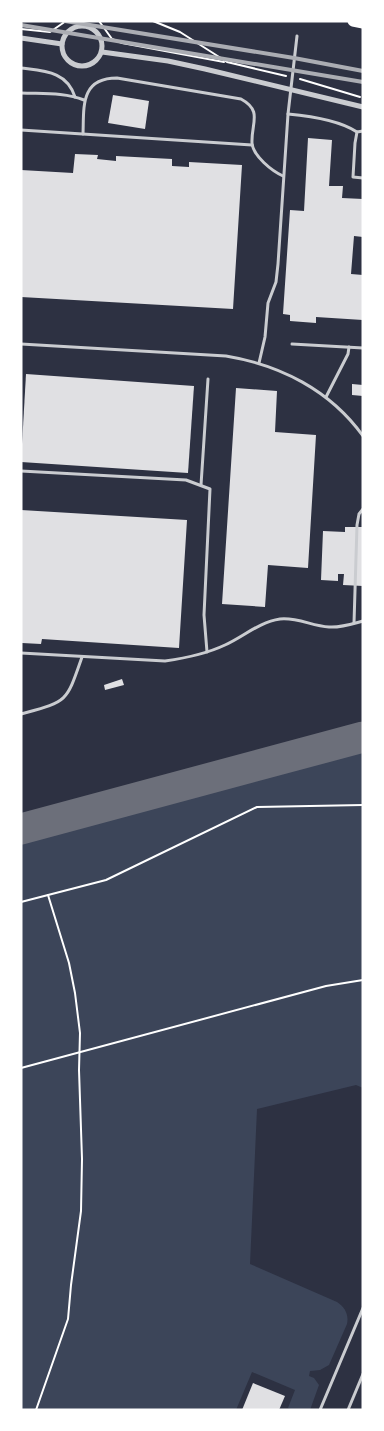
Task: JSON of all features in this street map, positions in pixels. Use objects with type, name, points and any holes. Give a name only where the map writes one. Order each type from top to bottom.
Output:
[{"type":"highway","points":[[353,21],[363,23]]},
{"type":"street","points":[[86,24],[99,35],[103,46],[102,52],[99,58],[88,65],[76,65],[66,57],[62,44],[68,31],[86,24]]},
{"type":"street","points":[[21,38],[62,44]]},
{"type":"street","points":[[102,52],[168,61],[317,95],[363,108]]},
{"type":"lane","points":[[259,362],[265,337],[268,303],[276,282],[288,114],[297,36]]},
{"type":"lane","points":[[21,68],[51,72],[57,75],[72,87],[75,97]]},
{"type":"lane","points":[[83,134],[84,100],[87,93],[97,83],[109,78],[241,99],[249,103],[253,108],[252,145],[256,153],[283,176]]},
{"type":"lane","points":[[21,92],[75,97],[84,100]]},
{"type":"lane","points":[[288,114],[349,127],[357,132],[363,131]]},
{"type":"lane","points":[[21,130],[252,145]]},
{"type":"lane","points":[[357,132],[353,177],[363,178]]},
{"type":"lane","points":[[21,344],[226,356],[259,362],[277,368],[326,397],[363,436]]},
{"type":"lane","points":[[292,344],[363,348]]},
{"type":"lane","points":[[326,397],[348,354],[349,347]]},
{"type":"lane","points":[[201,485],[208,379]]},
{"type":"lane","points":[[21,471],[186,480],[210,489],[204,615],[207,652]]},
{"type":"lane","points":[[354,623],[357,525],[359,514],[363,509]]},
{"type":"lane","points":[[21,653],[165,661],[189,658],[224,646],[267,622],[280,619],[300,620],[328,627],[337,627],[363,620]]},
{"type":"lane","points":[[21,714],[51,706],[65,697],[71,688],[82,657]]},
{"type":"lane","points":[[320,1410],[363,1308]]},
{"type":"lane","points":[[348,1410],[363,1374]]},
{"type":"path","points":[[21,28],[50,32],[66,21]]},
{"type":"path","points":[[99,21],[104,25],[108,35],[122,43],[227,62],[273,73]]},
{"type":"path","points":[[153,21],[180,32],[227,62]]},
{"type":"path","points":[[319,83],[363,98]]},
{"type":"path","points":[[21,902],[106,880],[257,806],[363,805]]},
{"type":"path","points":[[36,1410],[68,1319],[70,1285],[81,1211],[80,1033],[70,963],[48,895]]},
{"type":"path","points":[[21,1068],[326,986],[363,980]]},
{"type":"shaded area","points":[[363,750],[363,1088],[356,1085],[257,1109],[250,1264],[337,1302],[347,1314],[347,1324],[329,1365],[320,1370],[310,1371],[309,1376],[314,1378],[319,1385],[310,1410],[293,1410],[288,1408],[295,1390],[252,1372],[236,1410],[21,1410],[21,843]]},
{"type":"building","points":[[113,95],[149,101],[145,129],[108,123]]},
{"type":"building","points":[[308,138],[332,140],[329,186],[343,186],[342,198],[363,199],[363,237],[354,236],[351,274],[363,275],[363,320],[316,317],[316,323],[290,321],[290,315],[283,314],[290,210],[304,211]]},
{"type":"building","points":[[75,154],[98,155],[97,159],[116,161],[116,156],[172,159],[172,166],[189,167],[189,162],[242,165],[233,309],[21,297],[21,170],[73,173]]},
{"type":"building","points":[[26,374],[194,386],[188,473],[21,462]]},
{"type":"building","points":[[352,384],[363,385],[363,396],[352,395]]},
{"type":"building","points":[[236,388],[277,391],[275,432],[316,435],[308,568],[268,565],[265,607],[222,604]]},
{"type":"building","points":[[21,510],[187,520],[179,648],[42,639],[41,644],[22,643]]},
{"type":"building","points":[[345,527],[363,527],[363,586],[343,585],[344,574],[338,574],[338,581],[321,580],[323,531],[345,532]]},
{"type":"building","points":[[122,679],[124,685],[105,690],[104,685]]},
{"type":"building","points":[[253,1383],[285,1396],[279,1410],[242,1410]]},
{"type":"taxiway","points":[[21,829],[363,737]]},
{"type":"railway","points":[[65,21],[363,71]]},
{"type":"railway","points":[[21,25],[363,82]]}]
